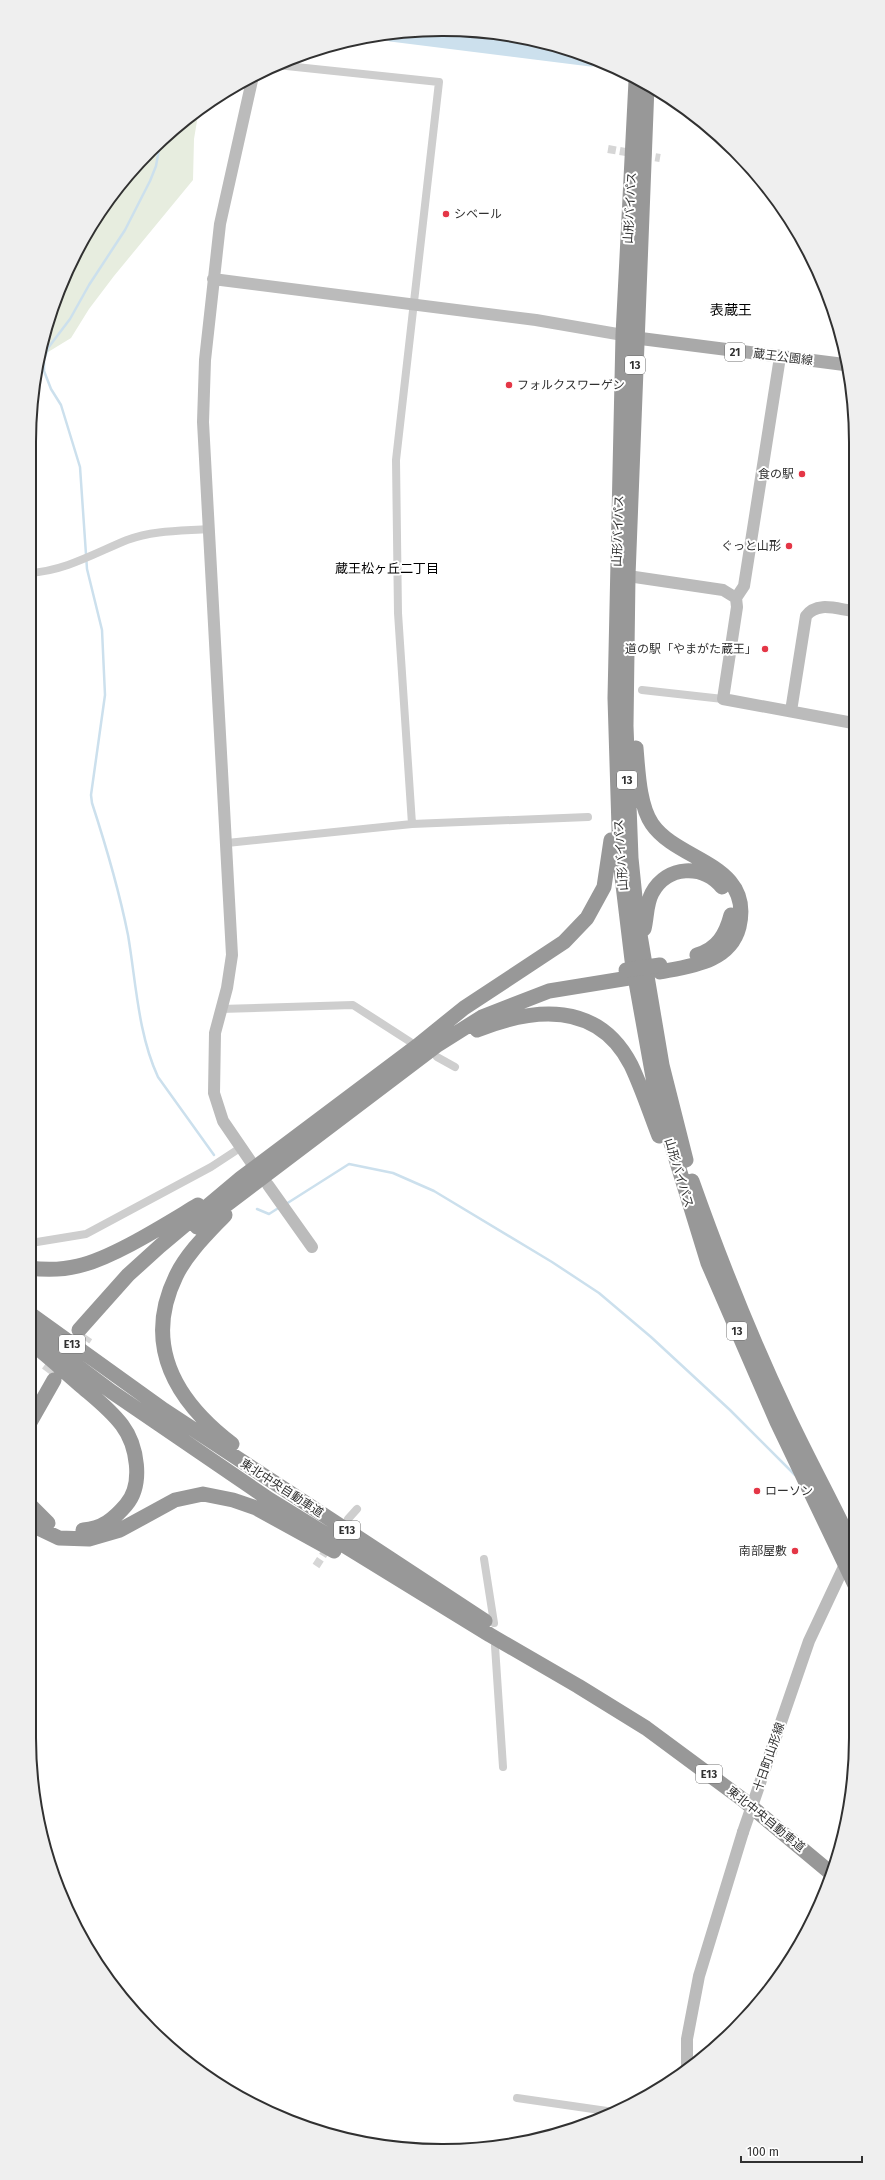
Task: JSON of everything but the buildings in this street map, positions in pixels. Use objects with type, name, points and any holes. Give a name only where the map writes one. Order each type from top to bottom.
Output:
[{"type":"highway","name":"山形バイパス","points":[[636,85],[630,337],[626,643],[627,792],[631,858],[641,942],[662,1065],[674,1119],[691,1178],[714,1243],[752,1337],[849,1546]]},
{"type":"highway","name":"山形バイパス","points":[[647,90],[630,337],[615,698],[620,860],[635,979],[656,1094],[699,1238],[711,1271],[777,1422],[849,1547]]},
{"type":"highway","points":[[415,1044],[469,1016],[550,984],[628,974],[713,959],[724,952],[733,942],[738,930],[741,907],[737,893],[728,878],[712,865],[663,836],[652,824],[640,790],[626,643]]},
{"type":"highway","points":[[83,1332],[167,1251],[245,1184],[415,1044],[464,1008],[564,942],[587,918],[601,894],[606,881],[611,844],[609,729],[615,698]]},
{"type":"highway","points":[[641,942],[647,904],[658,885],[668,876],[685,870],[702,872],[716,879],[727,892],[732,910],[727,930],[718,943],[706,953],[660,969]]},
{"type":"highway","points":[[36,1269],[44,1270],[78,1266],[109,1254],[245,1184],[436,1052],[482,1017],[514,1003],[549,992],[628,974]]},
{"type":"highway","points":[[436,1052],[494,1023],[533,1014],[561,1013],[585,1020],[603,1029],[620,1049],[630,1065],[699,1238]]},
{"type":"highway","points":[[245,1184],[193,1251],[176,1275],[172,1286],[163,1321],[165,1351],[174,1379],[181,1393],[198,1414],[219,1434],[276,1476],[396,1555],[453,1599]]},
{"type":"highway","name":"東北中央自動車道","points":[[36,1318],[164,1410],[453,1599],[578,1686]]},
{"type":"highway","name":"東北中央自動車道","points":[[36,1335],[112,1392],[250,1487],[646,1728],[742,1799],[826,1869]]},
{"type":"highway","points":[[36,1348],[109,1410],[123,1426],[134,1450],[137,1475],[131,1499],[119,1514],[114,1519],[91,1529],[69,1530],[48,1524],[36,1511]]},
{"type":"highway","points":[[36,1398],[51,1377],[36,1409]]},
{"type":"highway","points":[[36,1527],[59,1538],[89,1539],[120,1530],[175,1500],[203,1494],[233,1500],[256,1508],[493,1635]]},
{"type":"main road","name":"蔵王公園線","points":[[630,337],[841,364]]},
{"type":"street","points":[[289,66],[439,82],[412,304],[396,460],[398,613],[412,824]]},
{"type":"street","points":[[251,84],[220,224],[213,279],[206,360],[203,422],[232,955],[227,988],[220,1009],[215,1033],[214,1093],[223,1122],[251,1162]]},
{"type":"street","points":[[213,279],[536,320],[630,337]]},
{"type":"street","points":[[723,699],[737,607],[736,598],[744,586],[780,357]]},
{"type":"street","points":[[36,572],[54,569],[92,557],[128,540],[162,531],[209,529]]},
{"type":"street","points":[[628,576],[722,590],[736,598]]},
{"type":"street","points":[[791,710],[806,616],[814,608],[820,607],[849,611]]},
{"type":"street","points":[[642,690],[723,699],[791,710],[849,722]]},
{"type":"street","points":[[227,843],[412,824],[588,817]]},
{"type":"street","points":[[220,1009],[353,1005],[415,1044]]},
{"type":"street","points":[[436,1052],[455,1067]]},
{"type":"street","points":[[36,1242],[86,1234],[211,1167],[240,1148]]},
{"type":"street","points":[[268,1185],[312,1247]]},
{"type":"street","points":[[348,1519],[357,1509]]},
{"type":"street","name":"十日町山形線","points":[[687,2062],[687,2039],[699,1976],[743,1832],[809,1640],[849,1558]]},
{"type":"street","points":[[484,1559],[493,1635],[503,1767]]},
{"type":"street","points":[[517,2098],[603,2110]]},
{"type":"shaded area","points":[[197,118],[194,139],[193,180],[114,276],[89,309],[71,338],[46,353],[50,337],[67,287],[90,239],[120,195],[137,174],[174,137]]},
{"type":"waterway","points":[[415,37],[567,56]]},
{"type":"waterway","points":[[46,353],[48,348],[70,319],[89,285],[125,230],[150,181],[156,166],[158,152]]},
{"type":"waterway","points":[[44,363],[44,371],[51,389],[61,405],[80,467],[87,569],[102,630],[105,695],[91,795],[92,803],[121,901],[128,935],[138,1008],[151,1060],[158,1077],[214,1155]]},
{"type":"waterway","points":[[286,1204],[349,1164],[393,1173],[434,1191],[552,1262],[599,1293],[651,1337],[730,1410],[795,1475]]},
{"type":"waterway","points":[[257,1209],[269,1214],[280,1207]]},
{"type":"tunnel","points":[[608,149],[660,158]]},
{"type":"tunnel","points":[[70,1358],[86,1335]]},
{"type":"tunnel","points":[[48,1373],[63,1353]]},
{"type":"tunnel","points":[[316,1566],[329,1546]]},
{"type":"place","name":"シベール","points":[[446,214]]},
{"type":"place","name":"フォルクスワーゲン","points":[[509,385]]},
{"type":"place","name":"食の駅","points":[[802,474]]},
{"type":"place","name":"ぐっと山形","points":[[789,546]]},
{"type":"place","name":"道の駅「やまがた蔵王」","points":[[765,649]]},
{"type":"place","name":"ローソン","points":[[757,1491]]},
{"type":"place","name":"南部屋敷","points":[[795,1551]]},
{"type":"district","name":"表蔵王","points":[[731,310]]},
{"type":"district","name":"蔵王松ヶ丘二丁目","points":[[387,568]]}]
